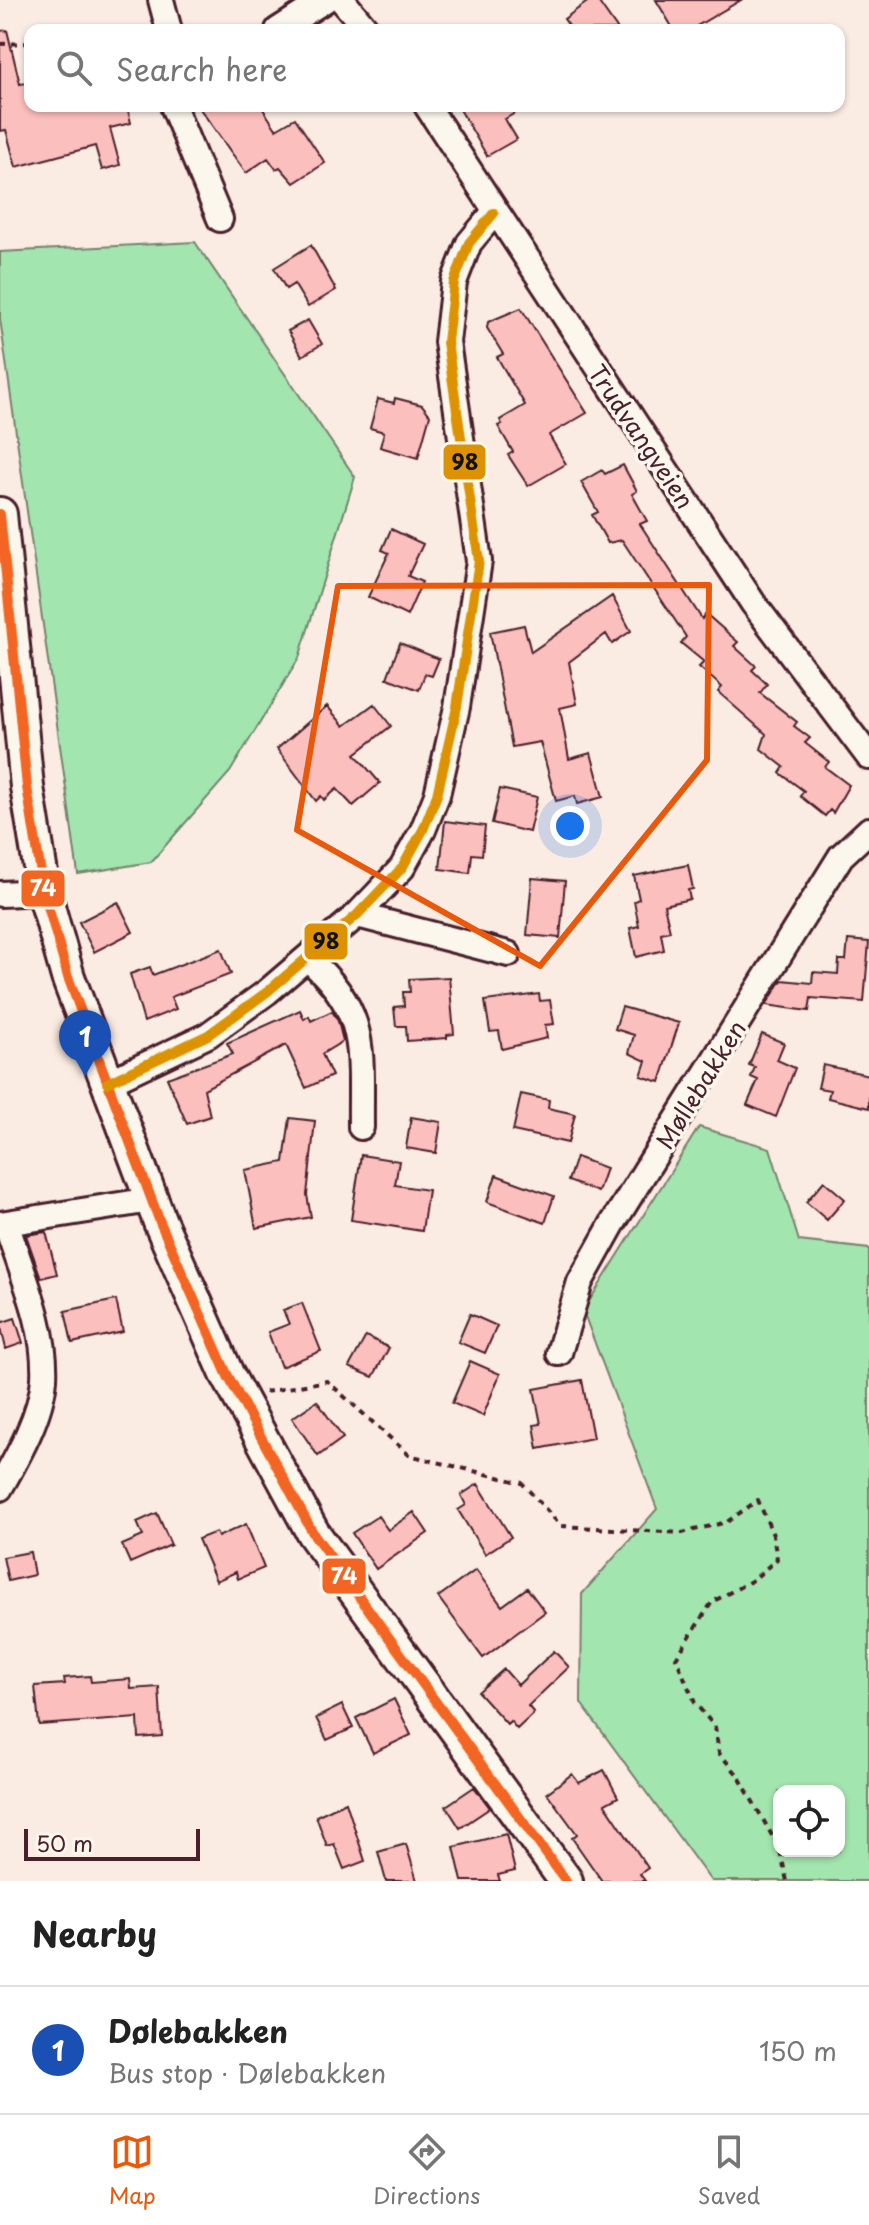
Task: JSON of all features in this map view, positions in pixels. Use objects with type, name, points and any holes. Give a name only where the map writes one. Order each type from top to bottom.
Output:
[{"type":"main road","points":[[0,514],[7,628],[44,892],[68,977],[151,1200],[240,1400],[291,1497],[327,1554],[487,1768],[566,1881]]},
{"type":"street","points":[[161,0],[167,24]]},
{"type":"street","points":[[287,24],[325,0]]},
{"type":"street","points":[[342,0],[362,24]]},
{"type":"street","points":[[175,112],[220,219]]},
{"type":"street","name":"Trudvangveien","points":[[431,112],[494,213],[753,603],[869,757]]},
{"type":"street","points":[[107,1083],[208,1035],[307,958],[357,915],[402,868],[423,830],[437,795],[457,707],[479,561],[447,342],[454,282],[469,243],[494,213]]},
{"type":"street","name":"Møllebakken","points":[[559,1353],[580,1282],[613,1223],[841,856],[869,830]]},
{"type":"street","points":[[0,894],[44,892]]},
{"type":"street","points":[[357,915],[508,954]]},
{"type":"street","points":[[307,958],[335,986],[353,1015],[360,1041],[361,1127]]},
{"type":"street","points":[[0,1488],[24,1445],[44,1381],[40,1327],[3,1223],[151,1200]]},
{"type":"path","points":[[0,44],[24,43]]},
{"type":"path","points":[[240,1400],[281,1388],[327,1381],[409,1455],[522,1483],[561,1526],[682,1533],[727,1522],[758,1500],[773,1535],[777,1559],[753,1580],[712,1602],[676,1658],[695,1703],[715,1727],[719,1753],[738,1775],[773,1839]]},
{"type":"path","points":[[781,1857],[787,1881]]},
{"type":"highlighted area","points":[[709,585],[707,760],[540,966],[297,830],[338,586]]},
{"type":"green space","points":[[195,242],[355,477],[299,658],[230,772],[151,862],[78,874],[0,319],[0,252]]},
{"type":"green space","points":[[699,1127],[770,1148],[799,1241],[869,1249],[869,1881],[711,1881],[581,1703],[582,1594],[657,1509],[583,1311]]},
{"type":"building","points":[[590,0],[597,0],[614,24],[568,24],[564,19]]},
{"type":"building","points":[[656,0],[741,0],[700,24],[670,24]]},
{"type":"building","points":[[7,30],[20,84],[24,83],[24,112],[128,112],[131,123],[110,128],[120,165],[102,170],[95,146],[16,167],[6,130],[0,131],[0,31]]},
{"type":"building","points":[[202,112],[265,112],[276,129],[295,118],[325,163],[294,183],[268,158],[246,173]]},
{"type":"building","points":[[461,112],[517,112],[505,119],[517,139],[487,156]]},
{"type":"building","points":[[311,245],[336,290],[308,307],[294,284],[286,289],[274,268]]},
{"type":"building","points":[[521,308],[587,413],[549,435],[566,464],[528,486],[508,455],[513,452],[498,426],[502,424],[500,420],[525,405],[497,357],[503,354],[487,328],[488,322]]},
{"type":"building","points":[[308,320],[322,344],[302,356],[288,331]]},
{"type":"building","points":[[395,398],[422,405],[430,415],[418,458],[380,447],[384,432],[370,428],[378,399],[394,403]]},
{"type":"building","points":[[623,465],[637,491],[632,494],[647,521],[640,524],[702,619],[706,614],[738,642],[734,646],[756,666],[752,670],[767,684],[760,693],[797,722],[794,726],[810,738],[805,743],[829,762],[825,767],[849,785],[833,813],[830,810],[825,816],[800,796],[804,791],[780,773],[784,767],[761,749],[766,734],[718,692],[722,687],[699,667],[704,662],[681,643],[686,637],[622,540],[608,543],[592,515],[598,512],[581,482],[602,470],[605,474]]},
{"type":"building","points":[[391,529],[423,544],[408,576],[422,582],[407,616],[368,597],[389,553],[382,550]]},
{"type":"building","points":[[612,596],[631,631],[612,644],[606,634],[569,662],[577,704],[560,708],[569,759],[591,753],[603,797],[577,804],[575,796],[556,801],[540,742],[512,747],[490,632],[524,625],[531,652]]},
{"type":"building","points":[[400,643],[439,659],[432,676],[425,674],[419,690],[387,678]]},
{"type":"building","points":[[374,704],[391,726],[355,754],[380,783],[353,806],[337,789],[324,800],[321,796],[316,801],[277,749],[327,706],[344,726]]},
{"type":"building","points":[[500,789],[537,797],[529,832],[492,823]]},
{"type":"building","points":[[445,821],[485,826],[482,855],[472,854],[470,873],[440,869]]},
{"type":"building","points":[[688,865],[693,889],[688,890],[690,899],[664,905],[670,931],[661,933],[664,950],[636,957],[630,928],[639,926],[634,901],[639,899],[634,876]]},
{"type":"building","points":[[532,878],[565,881],[560,938],[527,935]]},
{"type":"building","points":[[118,902],[133,932],[94,952],[79,922]]},
{"type":"building","points":[[848,940],[869,942],[864,1002],[811,998],[809,1011],[766,1005],[782,980],[812,983],[813,972],[838,974],[839,960],[846,960]]},
{"type":"building","points":[[221,949],[231,974],[171,997],[176,1009],[144,1022],[130,974],[150,967],[153,975]]},
{"type":"building","points":[[449,977],[454,1034],[447,1035],[447,1038],[407,1041],[406,1026],[396,1026],[394,1007],[404,1006],[403,992],[410,992],[409,979]]},
{"type":"building","points":[[539,994],[540,1001],[550,1000],[554,1024],[545,1025],[547,1038],[502,1049],[499,1031],[490,1032],[485,1001]]},
{"type":"building","points":[[622,1007],[679,1023],[660,1082],[641,1076],[646,1061],[629,1053],[634,1035],[615,1029]]},
{"type":"building","points":[[300,1010],[304,1019],[309,1016],[311,1021],[332,1011],[338,1021],[343,1041],[322,1054],[332,1076],[306,1088],[286,1045],[204,1089],[210,1116],[187,1124],[167,1078],[233,1054],[227,1043]]},
{"type":"building","points":[[762,1034],[784,1043],[777,1060],[795,1068],[776,1117],[747,1105],[758,1080],[751,1077],[755,1067],[749,1065]]},
{"type":"building","points":[[823,1065],[869,1075],[869,1108],[828,1098],[830,1090],[818,1088]]},
{"type":"building","points":[[521,1094],[549,1100],[548,1108],[575,1114],[568,1143],[513,1131]]},
{"type":"building","points":[[411,1117],[441,1122],[436,1153],[406,1148]]},
{"type":"building","points":[[290,1118],[315,1121],[307,1195],[311,1217],[256,1228],[245,1170],[284,1162]]},
{"type":"building","points":[[361,1155],[399,1161],[395,1185],[428,1190],[422,1231],[351,1220]]},
{"type":"building","points":[[576,1157],[606,1168],[598,1192],[568,1181]]},
{"type":"building","points":[[496,1175],[554,1196],[545,1223],[487,1202]]},
{"type":"building","points":[[824,1181],[845,1199],[827,1220],[806,1202]]},
{"type":"building","points":[[46,1232],[57,1274],[41,1278],[26,1235]]},
{"type":"building","points":[[116,1300],[123,1332],[72,1343],[65,1311]]},
{"type":"building","points":[[302,1303],[321,1351],[281,1367],[268,1332],[289,1324],[283,1310]]},
{"type":"building","points":[[470,1314],[497,1326],[485,1353],[458,1342]]},
{"type":"building","points":[[15,1318],[23,1343],[6,1349],[0,1323]]},
{"type":"building","points":[[366,1336],[389,1348],[373,1377],[349,1367]]},
{"type":"building","points":[[470,1361],[500,1374],[483,1416],[452,1403]]},
{"type":"building","points":[[582,1380],[593,1438],[538,1449],[534,1425],[541,1424],[534,1389]]},
{"type":"building","points":[[317,1401],[343,1438],[318,1456],[292,1418]]},
{"type":"building","points":[[478,1484],[511,1537],[485,1554],[458,1510],[466,1505],[461,1495]]},
{"type":"building","points":[[414,1512],[428,1533],[376,1569],[352,1533],[378,1516],[388,1530]]},
{"type":"building","points":[[157,1513],[171,1545],[130,1563],[122,1545],[143,1536],[137,1522]]},
{"type":"building","points":[[246,1524],[264,1568],[238,1579],[236,1572],[216,1581],[198,1539],[216,1532],[218,1537]]},
{"type":"building","points":[[30,1552],[34,1575],[8,1581],[3,1557]]},
{"type":"building","points":[[476,1570],[502,1606],[527,1588],[545,1612],[483,1658],[438,1597]]},
{"type":"building","points":[[554,1651],[569,1667],[528,1706],[534,1713],[517,1729],[510,1721],[507,1724],[478,1692],[504,1669],[518,1685]]},
{"type":"building","points":[[90,1676],[91,1682],[130,1679],[131,1689],[159,1687],[162,1736],[139,1738],[138,1718],[39,1725],[35,1686],[65,1684],[64,1678]]},
{"type":"building","points":[[394,1699],[411,1735],[373,1753],[356,1718]]},
{"type":"building","points":[[342,1705],[353,1728],[327,1740],[316,1718]]},
{"type":"building","points":[[604,1770],[618,1797],[605,1804],[648,1868],[640,1874],[645,1881],[602,1881],[572,1838],[577,1834],[547,1793],[572,1774],[579,1783]]},
{"type":"building","points":[[474,1787],[490,1808],[460,1828],[446,1806]]},
{"type":"building","points":[[346,1802],[365,1861],[344,1869],[334,1844],[327,1846],[316,1816]]},
{"type":"building","points":[[506,1834],[515,1871],[498,1875],[500,1881],[462,1881],[454,1847]]},
{"type":"building","points":[[406,1844],[417,1881],[386,1881],[378,1852]]},
{"type":"transit line","name":"98","points":[[107,1083],[208,1035],[267,992],[357,915],[402,868],[423,830],[437,795],[457,707],[479,561],[447,342],[454,282],[469,243],[494,213]]},
{"type":"transit line","name":"74","points":[[0,514],[27,787],[44,892],[68,977],[160,1222],[227,1374],[313,1533],[566,1881]]},
{"type":"place","name":"Dølebakken","points":[[85,1076]]}]
